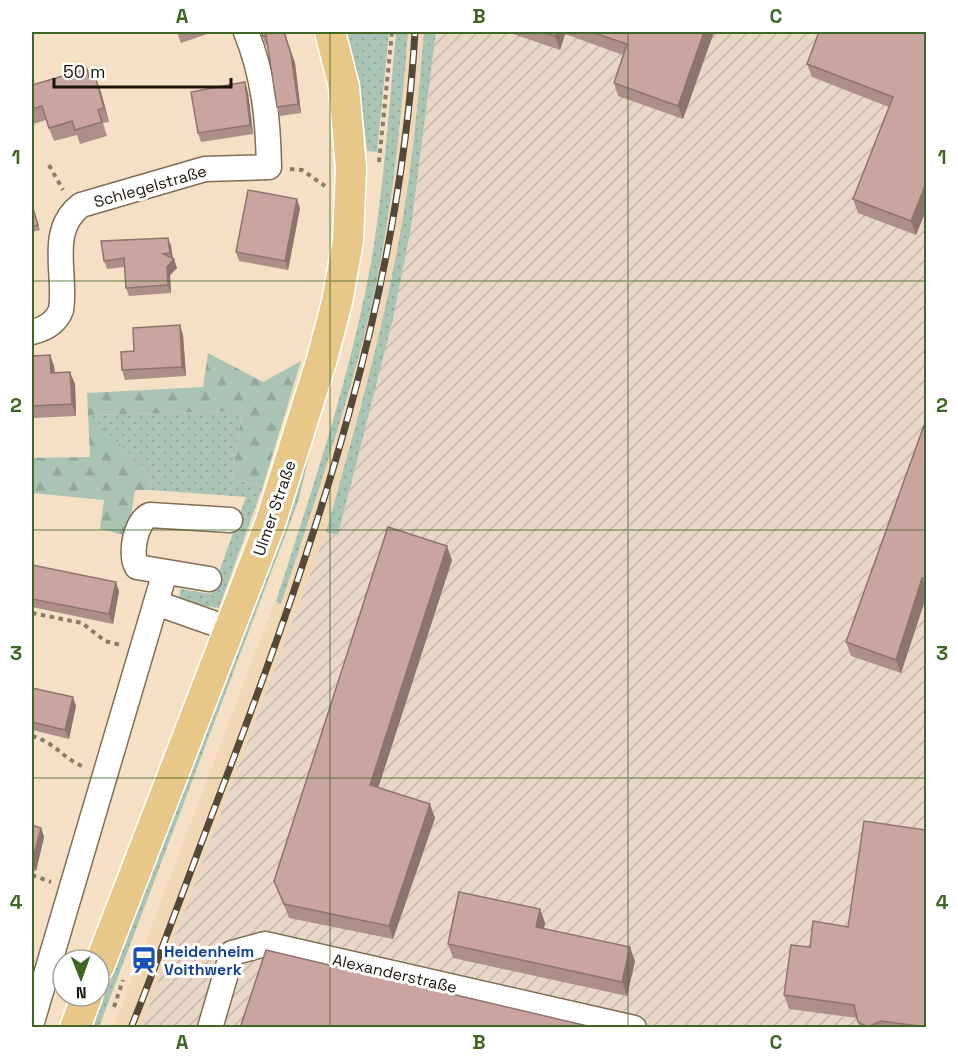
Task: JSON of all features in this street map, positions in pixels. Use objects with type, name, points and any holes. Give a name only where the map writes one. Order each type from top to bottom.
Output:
[{"type":"main road","name":"Ulmer Straße","points":[[106,948],[284,484],[322,359],[345,261],[350,214],[350,141],[344,87],[330,32]]},
{"type":"main road","points":[[75,1028],[82,1008]]},
{"type":"street","name":"Schlegelstraße","points":[[32,332],[49,326],[58,319],[61,310],[61,236],[68,217],[81,205],[205,169],[269,166],[268,120],[263,79],[246,32]]},
{"type":"street","points":[[209,579],[141,568],[134,563],[139,525],[145,517],[150,515],[230,520]]},
{"type":"street","points":[[32,1022],[165,572]]},
{"type":"street","points":[[156,603],[230,628]]},
{"type":"street","name":"Alexanderstraße","points":[[210,1028],[232,953],[265,944],[634,1028]]},
{"type":"path","points":[[380,158],[392,32]]},
{"type":"path","points":[[302,170],[326,187]]},
{"type":"path","points":[[32,613],[81,623],[105,641],[142,650]]},
{"type":"path","points":[[32,736],[53,744],[77,765],[105,775]]},
{"type":"shaded area","points":[[408,32],[424,32],[413,154],[400,238],[383,322],[326,532],[141,1027],[113,1028],[264,629],[276,601],[281,603],[354,373],[370,310],[386,220],[401,123]]},
{"type":"shaded area","points":[[436,32],[926,32],[926,1027],[141,1028],[326,532],[338,535],[393,319],[411,227]]},
{"type":"green space","points":[[344,32],[389,32],[377,152],[367,151],[359,81]]},
{"type":"green space","points":[[396,32],[408,32],[402,102],[384,243],[361,349],[340,422],[281,604],[276,601],[329,434],[352,349],[371,263],[386,148]]},
{"type":"green space","points":[[424,32],[436,32],[411,227],[393,319],[338,535],[326,532],[366,387],[392,277],[411,162]]},
{"type":"green space","points":[[208,353],[263,382],[301,361],[263,486],[232,479],[242,411],[90,415],[150,474],[151,490],[135,490],[128,536],[100,529],[104,500],[32,493],[32,458],[90,457],[87,393],[203,387]]},
{"type":"green space","points":[[242,411],[232,479],[263,486],[219,608],[184,603],[179,596],[181,589],[211,594],[246,497],[151,490],[150,474],[89,415]]},
{"type":"green space","points":[[315,430],[299,499],[111,995],[111,978],[279,538]]},
{"type":"green space","points":[[100,1008],[106,1008],[99,1027],[92,1028]]},
{"type":"building","points":[[261,32],[284,32],[291,54],[298,104],[277,107],[266,35],[263,36]]},
{"type":"building","points":[[541,32],[557,32],[555,36]]},
{"type":"building","points":[[591,32],[704,32],[678,106],[614,83],[627,44]]},
{"type":"building","points":[[819,32],[927,32],[927,181],[911,221],[853,199],[893,97],[807,64]]},
{"type":"building","points":[[87,69],[90,80],[96,79],[104,108],[98,110],[102,122],[75,130],[72,121],[49,128],[42,106],[32,109],[32,85]]},
{"type":"building","points":[[245,82],[250,125],[198,133],[191,92]]},
{"type":"building","points":[[248,190],[297,199],[285,261],[236,252]]},
{"type":"building","points":[[32,205],[38,225],[32,227]]},
{"type":"building","points":[[168,238],[170,253],[163,254],[174,259],[167,267],[168,285],[126,288],[124,258],[104,261],[101,241]]},
{"type":"building","points":[[180,325],[182,367],[122,370],[121,352],[134,351],[133,328]]},
{"type":"building","points":[[50,355],[51,373],[70,372],[72,404],[32,406],[32,356]]},
{"type":"building","points":[[927,417],[927,579],[922,578],[896,660],[846,642]]},
{"type":"building","points":[[388,527],[447,546],[370,785],[430,804],[389,926],[284,904],[274,881]]},
{"type":"building","points":[[32,565],[116,582],[109,614],[32,599]]},
{"type":"building","points":[[32,688],[73,697],[65,730],[32,722]]},
{"type":"building","points":[[927,818],[927,1027],[881,1021],[868,1027],[858,1022],[854,1005],[784,995],[791,945],[810,947],[813,921],[848,927],[864,821],[925,830]]},
{"type":"building","points":[[32,825],[41,828],[32,862]]},
{"type":"building","points":[[459,892],[540,909],[536,927],[630,947],[622,982],[448,944]]},
{"type":"building","points":[[266,950],[596,1028],[240,1028]]},
{"type":"railway","points":[[131,1028],[260,687],[322,504],[349,412],[373,319],[392,224],[406,129],[415,32]]},
{"type":"place","name":"Heidenheim Voithwerk","points":[[144,960]]}]
